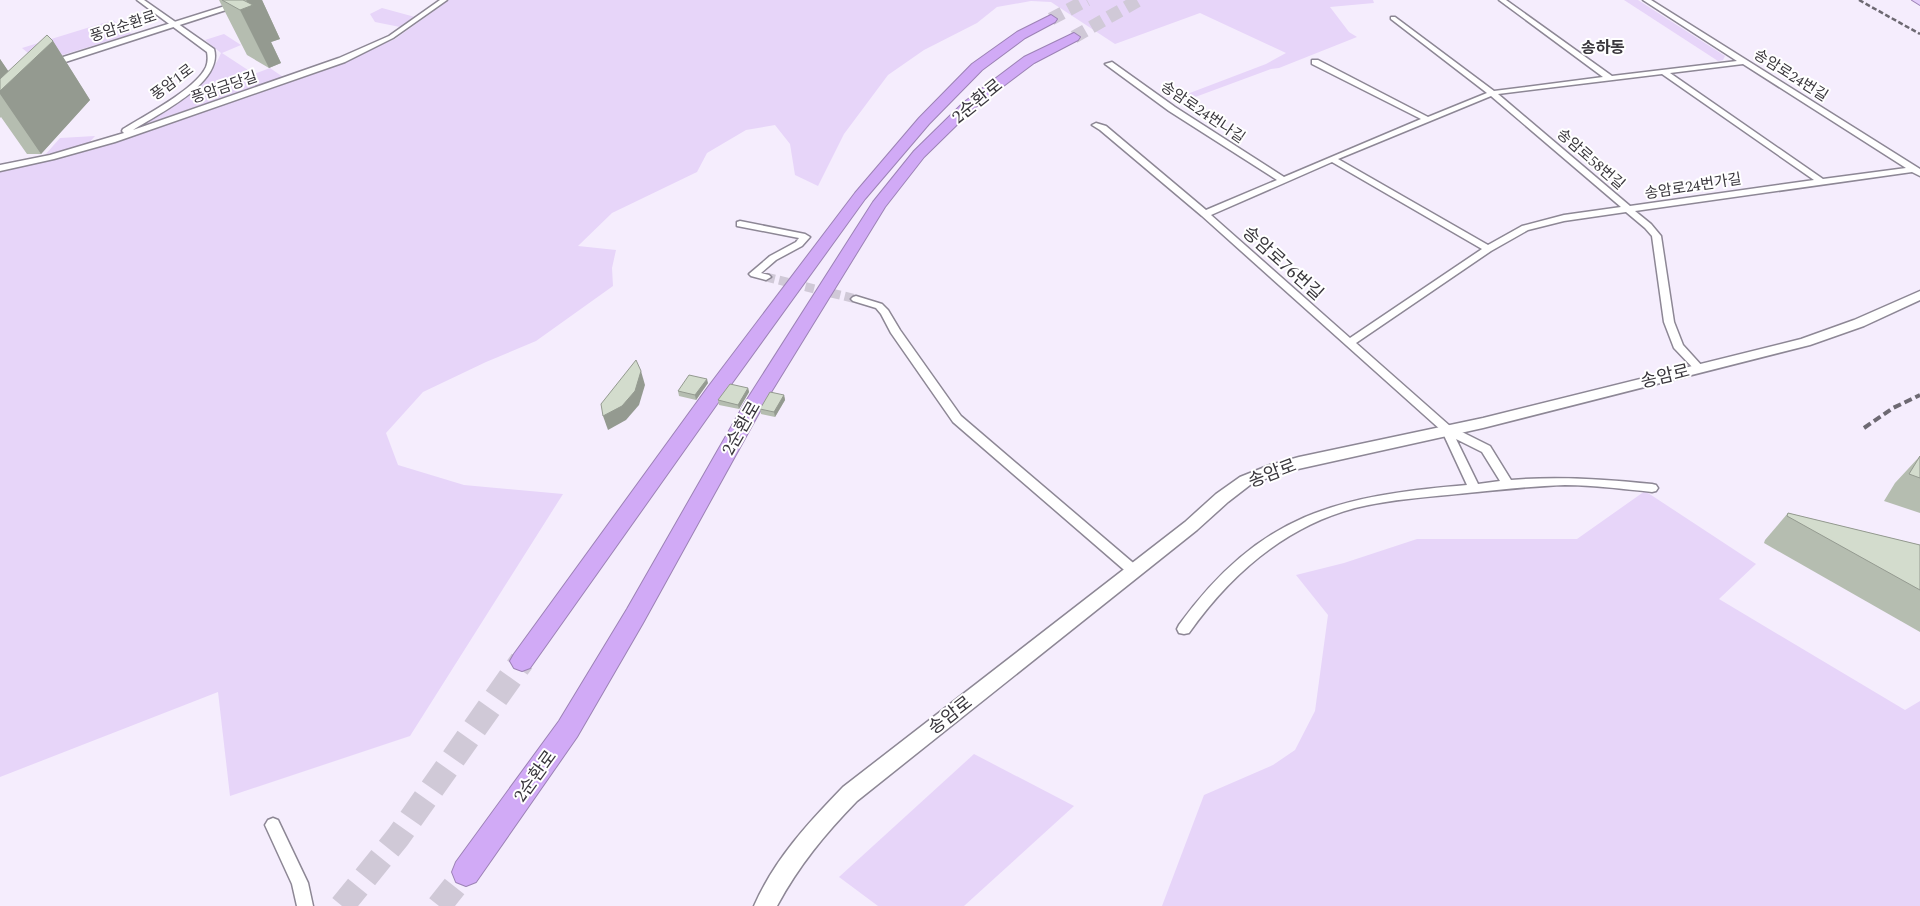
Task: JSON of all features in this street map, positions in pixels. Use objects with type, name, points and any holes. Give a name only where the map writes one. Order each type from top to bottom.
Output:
[{"type":"highway","name":"2순환로","points":[[522,661],[714,392],[860,196],[924,121],[977,68],[1021,35],[1051,19]]},
{"type":"highway","name":"2순환로","points":[[466,872],[568,729],[640,607],[756,401],[878,205],[919,154],[968,106],[1029,60],[1074,37]]},
{"type":"main road","name":"풍암순환로","points":[[40,67],[253,0]]},
{"type":"main road","name":"송암로","points":[[765,906],[787,867],[816,829],[850,794],[1191,526],[1222,498],[1245,481],[1275,468],[1299,462],[1446,429],[1483,423],[1698,367],[1805,342],[1859,323],[1920,294]]},
{"type":"street","name":"풍암1로","points":[[112,140],[189,89],[203,77],[209,68],[211,52],[140,0]]},
{"type":"street","name":"풍암금당길","points":[[0,168],[51,157],[112,140],[342,60],[391,37],[444,0]]},
{"type":"street","points":[[1502,0],[1612,79]]},
{"type":"street","name":"송암로24번길","points":[[1646,0],[1916,171]]},
{"type":"street","name":"송암로58번길","points":[[1393,18],[1492,93],[1648,226],[1656,236],[1669,322],[1678,346],[1698,367]]},
{"type":"street","points":[[1315,62],[1427,119]]},
{"type":"street","points":[[1205,214],[1492,93],[1744,62]]},
{"type":"street","name":"송암로24번나길","points":[[1109,64],[1179,114],[1283,180]]},
{"type":"street","points":[[1663,72],[1820,181]]},
{"type":"street","name":"송암로76번길","points":[[1096,125],[1103,128],[1205,214],[1446,429]]},
{"type":"street","points":[[1332,159],[1488,249]]},
{"type":"street","name":"송암로24번가길","points":[[1349,343],[1488,249],[1534,224],[1820,181],[1916,171]]},
{"type":"street","points":[[740,224],[805,237],[799,244],[773,258],[754,274],[766,277]]},
{"type":"street","points":[[856,299],[879,306],[885,312],[895,331],[957,419],[1134,571]]},
{"type":"street","points":[[1446,429],[1486,449],[1508,485]]},
{"type":"street","points":[[1446,429],[1474,488]]},
{"type":"street","points":[[1184,629],[1206,598],[1251,556],[1295,526],[1333,511],[1374,500],[1508,485],[1566,481],[1652,488]]},
{"type":"street","points":[[273,825],[300,883],[305,906]]},
{"type":"shaded area","points":[[449,0],[1373,0],[1374,3],[1330,7],[1349,32],[1357,37],[1279,68],[1271,69],[1179,103],[1174,99],[1266,64],[1286,53],[1200,13],[1115,44],[1051,2],[1031,1],[997,7],[977,23],[924,50],[888,75],[844,134],[818,186],[795,175],[790,144],[775,125],[746,130],[707,153],[697,172],[612,213],[578,246],[616,250],[612,268],[613,286],[536,341],[423,392],[386,433],[398,465],[464,485],[563,494],[410,736],[230,796],[218,692],[0,777],[0,171],[88,151],[320,72],[395,39]]},
{"type":"shaded area","points":[[1624,0],[1638,0],[1725,56],[1723,60],[1718,61]]},
{"type":"shaded area","points":[[382,8],[415,17],[400,27],[375,22],[370,14]]},
{"type":"shaded area","points":[[113,20],[132,34],[39,62],[22,48]]},
{"type":"shaded area","points":[[224,34],[241,45],[222,53],[254,74],[270,68],[283,77],[140,126],[140,124],[187,94],[207,76],[221,53],[205,40]]},
{"type":"shaded area","points":[[95,136],[88,144],[45,155],[60,138]]},
{"type":"shaded area","points":[[1645,491],[1756,564],[1719,599],[1905,710],[1920,701],[1920,906],[1162,906],[1204,795],[1273,765],[1295,750],[1315,711],[1328,615],[1296,575],[1344,563],[1417,539],[1577,539]]},
{"type":"shaded area","points":[[974,754],[1074,806],[964,906],[878,906],[839,877]]},
{"type":"building","points":[[222,0],[243,0],[253,5],[240,10]]},
{"type":"building","points":[[47,35],[53,41],[0,91],[0,79]]},
{"type":"building","points":[[636,360],[641,371],[635,391],[622,406],[603,416],[601,404]]},
{"type":"building","points":[[689,375],[707,379],[695,395],[678,391]]},
{"type":"building","points":[[730,384],[748,388],[738,405],[718,400]]},
{"type":"building","points":[[770,392],[784,395],[774,412],[760,409]]},
{"type":"building","points":[[1920,456],[1920,478],[1909,474]]},
{"type":"building","points":[[1788,513],[1920,545],[1920,590],[1787,516]]},
{"type":"tunnel","points":[[1051,19],[1087,0]]},
{"type":"tunnel","points":[[1074,37],[1139,0]]},
{"type":"tunnel","points":[[766,277],[856,299]]},
{"type":"tunnel","points":[[342,906],[398,837],[522,661]]},
{"type":"tunnel","points":[[439,906],[466,872]]},
{"type":"railway","points":[[1859,0],[1920,34]]},
{"type":"railway","points":[[1864,428],[1893,408],[1920,395]]},
{"type":"district","name":"송하동","points":[[1603,47]]}]
